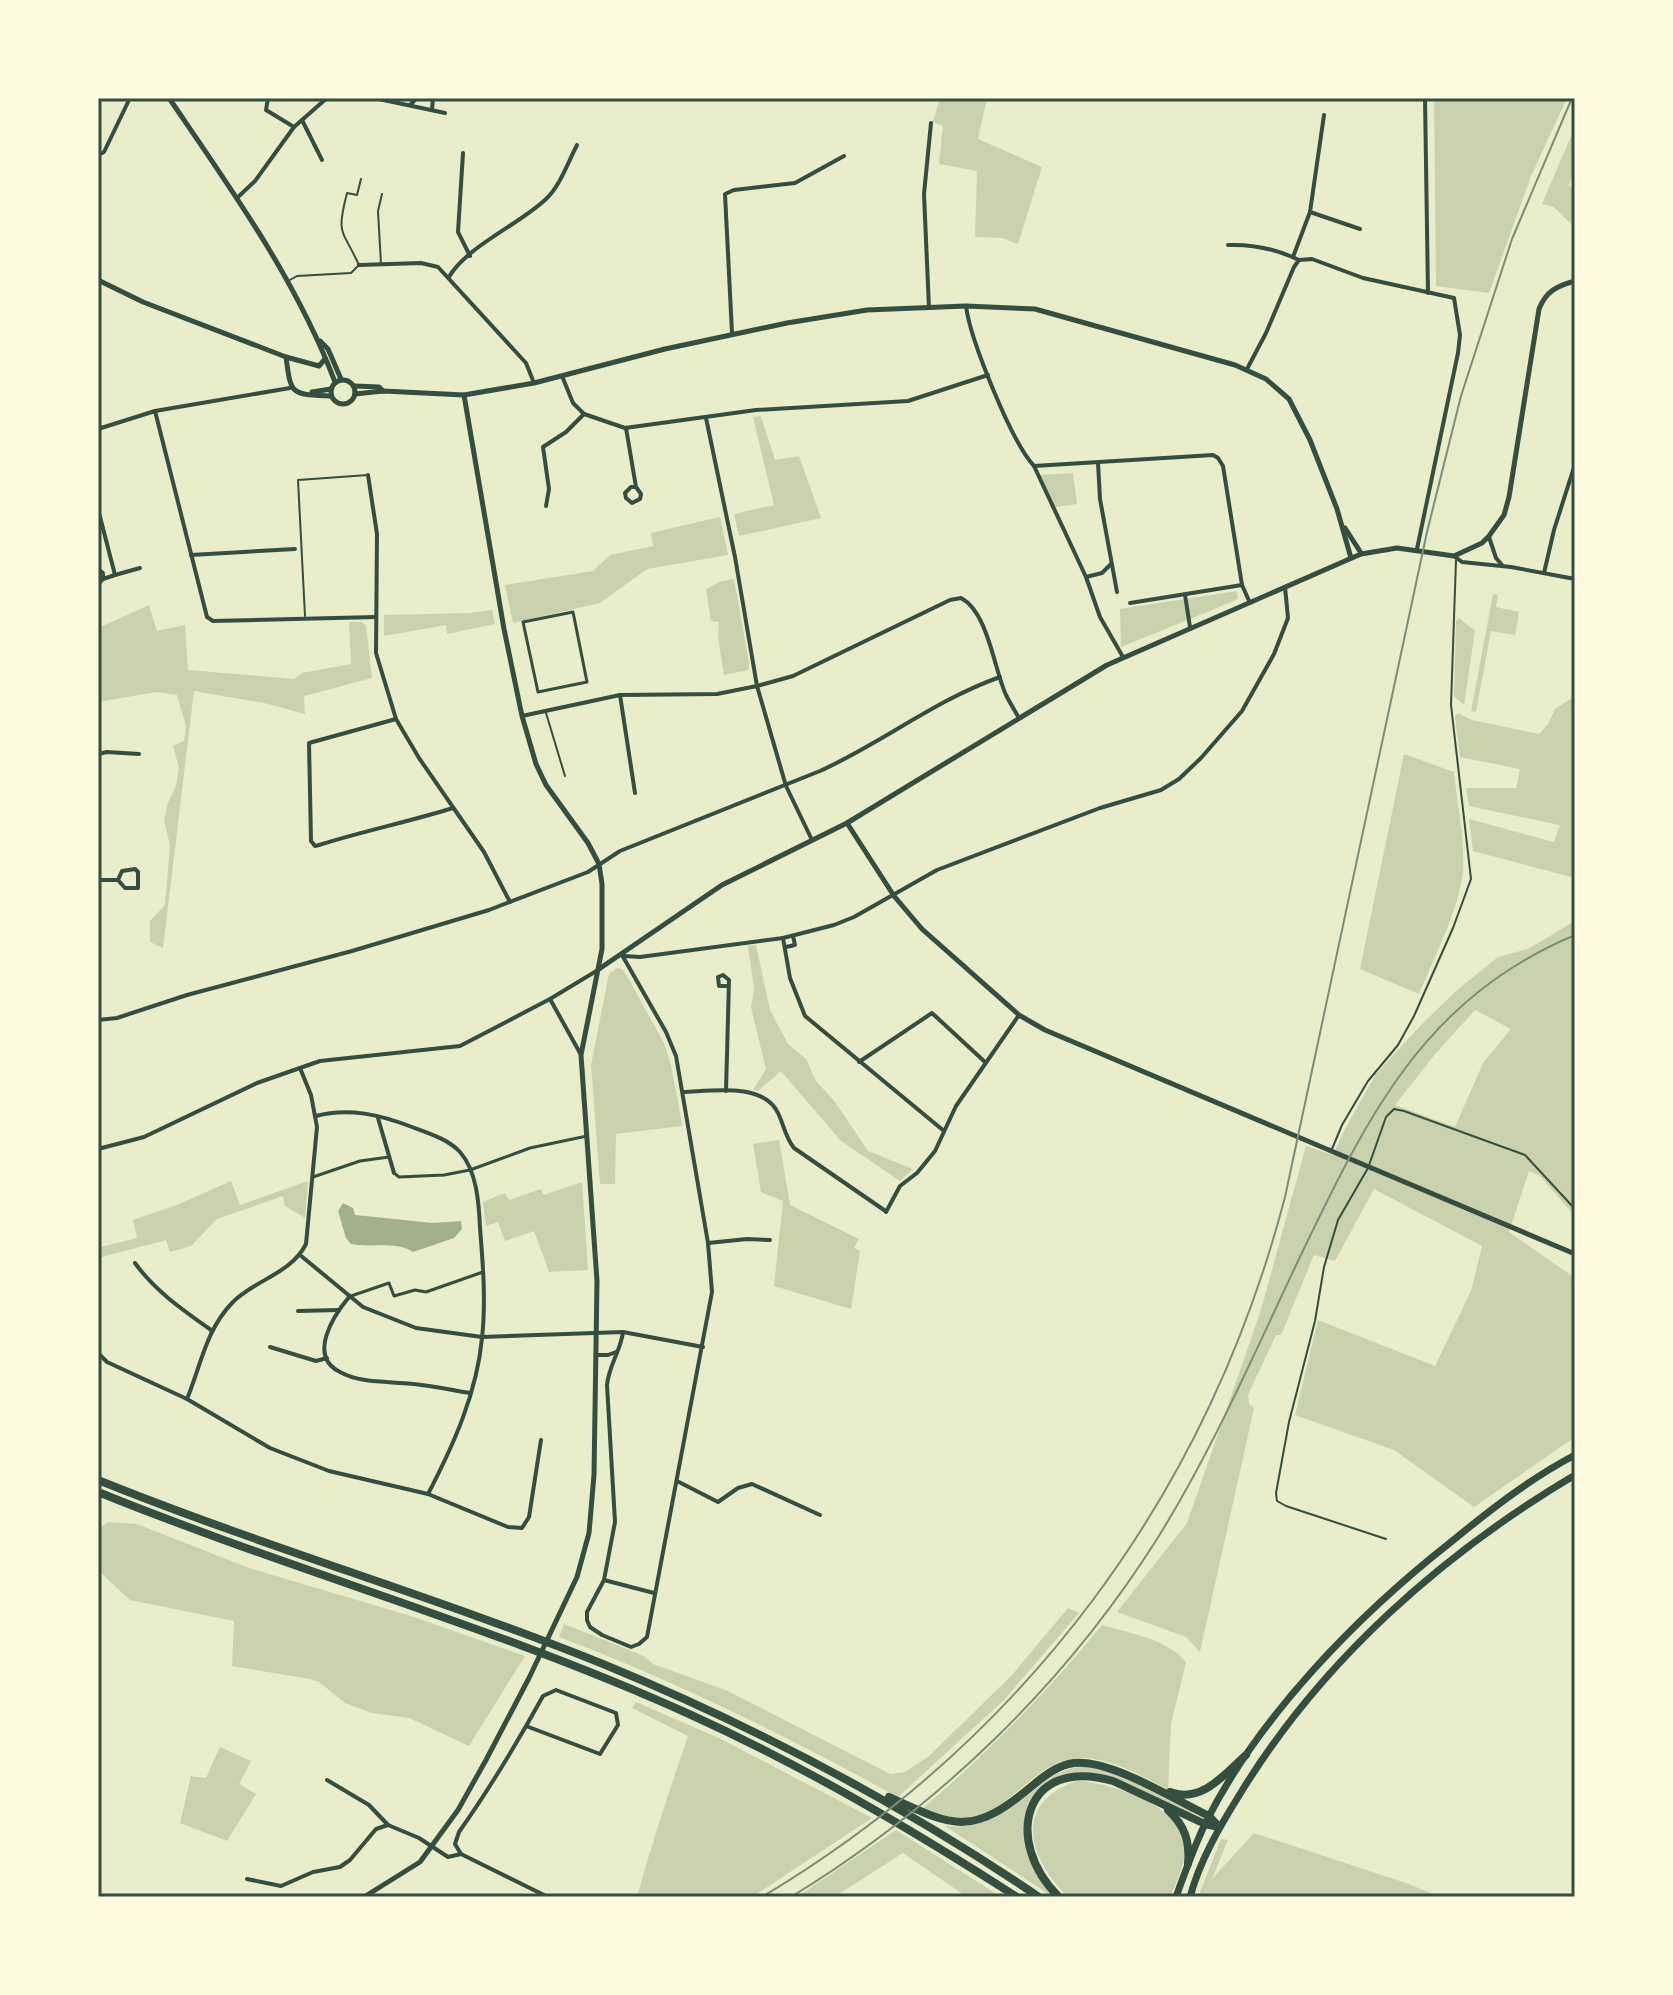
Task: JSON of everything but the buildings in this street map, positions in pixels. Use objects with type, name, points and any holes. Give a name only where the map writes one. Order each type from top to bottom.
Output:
[{"type":"highway","points":[[98,1480],[590,1659],[706,1708],[852,1781],[939,1820],[959,1823],[979,1821],[995,1814],[1049,1774],[1075,1763],[1113,1769],[1219,1827]]},
{"type":"highway","points":[[98,1492],[527,1647],[687,1713],[843,1790],[1017,1897]]},
{"type":"highway","points":[[1148,1786],[1190,1796],[1211,1786],[1246,1755]]},
{"type":"highway","points":[[1059,1897],[1037,1870],[1027,1840],[1031,1810],[1046,1789],[1067,1777],[1097,1776],[1207,1820]]},
{"type":"highway","points":[[852,1781],[957,1843],[1039,1897]]},
{"type":"highway","points":[[1162,1804],[1186,1833],[1190,1847],[1188,1864]]},
{"type":"main road","points":[[1176,1897],[1207,1820],[1246,1755],[1324,1658],[1403,1580],[1550,1468],[1575,1455]]},
{"type":"main road","points":[[1190,1897],[1219,1827],[1276,1738],[1334,1668],[1395,1607],[1485,1533],[1575,1475]]},
{"type":"street","points":[[98,155],[104,152],[130,98]]},
{"type":"street","points":[[169,98],[237,198],[288,281],[338,381]]},
{"type":"street","points":[[268,98],[266,110],[294,127]]},
{"type":"street","points":[[237,198],[255,181],[294,127],[327,98]]},
{"type":"street","points":[[374,98],[445,113]]},
{"type":"street","points":[[410,105],[417,98]]},
{"type":"street","points":[[432,110],[433,98]]},
{"type":"street","points":[[1425,98],[1428,293]]},
{"type":"street","points":[[1293,257],[1310,212],[1324,115]]},
{"type":"street","points":[[302,120],[322,160]]},
{"type":"street","points":[[929,308],[924,194],[931,123]]},
{"type":"street","points":[[449,277],[454,268],[546,199],[577,145]]},
{"type":"street","points":[[463,153],[458,232],[470,256]]},
{"type":"street","points":[[732,333],[725,194],[734,190],[795,183],[844,156]]},
{"type":"street","points":[[1310,212],[1360,229]]},
{"type":"street","points":[[1228,245],[1247,244],[1299,260],[1312,259],[1363,278],[1454,298],[1460,335],[1458,353],[1417,549]]},
{"type":"street","points":[[1247,369],[1299,260]]},
{"type":"street","points":[[359,265],[421,263],[438,267],[526,363],[534,383]]},
{"type":"street","points":[[98,280],[143,302],[286,357],[319,366],[325,358]]},
{"type":"street","points":[[1454,556],[1482,543],[1504,515],[1539,309],[1544,297],[1551,291],[1575,281]]},
{"type":"street","points":[[966,306],[988,375],[1086,577],[1100,617],[1123,657]]},
{"type":"street","points":[[331,392],[338,403],[346,404],[355,394],[383,391],[464,395],[534,383],[732,333],[854,312],[966,306],[1035,309],[1247,369],[1266,379],[1289,399],[1310,440],[1344,528],[1351,558]]},
{"type":"street","points":[[317,337],[328,349],[338,381],[331,392]]},
{"type":"street","points":[[286,357],[290,388],[295,393],[331,392]]},
{"type":"street","points":[[562,376],[573,403],[584,414],[625,428],[756,410],[908,401],[988,375]]},
{"type":"street","points":[[338,381],[346,380],[354,386],[379,387],[383,391]]},
{"type":"street","points":[[354,386],[355,394]]},
{"type":"street","points":[[98,429],[155,411],[290,388]]},
{"type":"street","points":[[364,1897],[411,1868],[433,1846],[464,1799],[529,1678],[577,1577],[589,1533],[594,1475],[597,1281],[581,1055],[599,969],[604,911],[599,864],[585,838],[546,785],[536,764],[522,716],[464,395]]},
{"type":"street","points":[[155,411],[207,617],[213,621],[376,617]]},
{"type":"street","points":[[546,506],[549,489],[543,447],[566,432],[584,414]]},
{"type":"street","points":[[706,418],[735,557],[757,686],[786,786],[812,840]]},
{"type":"street","points":[[625,428],[636,487]]},
{"type":"street","points":[[1034,466],[1213,455],[1218,458],[1223,466],[1242,585],[1250,603]]},
{"type":"street","points":[[1098,463],[1100,499],[1117,592]]},
{"type":"street","points":[[1544,573],[1575,464]]},
{"type":"street","points":[[368,475],[377,534],[376,653],[396,719],[484,852],[510,902]]},
{"type":"street","points":[[98,509],[115,575]]},
{"type":"street","points":[[1344,528],[1361,554]]},
{"type":"street","points":[[1489,536],[1496,558],[1504,566]]},
{"type":"street","points":[[191,555],[295,549]]},
{"type":"street","points":[[98,1149],[144,1137],[257,1083],[320,1061],[460,1046],[550,999],[622,955],[722,885],[847,823],[1123,657],[1361,554],[1378,549],[1417,549],[1454,556],[1462,562],[1575,579]]},
{"type":"street","points":[[1086,577],[1102,573],[1111,564]]},
{"type":"street","points":[[98,584],[103,579],[140,568]]},
{"type":"street","points":[[98,569],[103,573],[103,579]]},
{"type":"street","points":[[1130,603],[1242,585]]},
{"type":"street","points":[[622,955],[640,957],[793,936],[854,917],[937,870],[1100,808],[1161,790],[1179,779],[1201,758],[1242,711],[1268,666],[1288,618],[1285,587]]},
{"type":"street","points":[[1185,595],[1190,627]]},
{"type":"street","points":[[522,716],[620,695],[717,694],[757,686],[793,676],[950,600],[961,598],[968,601],[985,631],[1006,696],[1019,718]]},
{"type":"street","points":[[573,612],[587,682],[538,692],[523,622],[573,612]]},
{"type":"street","points":[[98,1020],[117,1018],[187,995],[352,951],[510,902],[588,872],[620,851],[786,786],[852,756],[913,719],[977,685],[1000,677]]},
{"type":"street","points":[[620,695],[635,793]]},
{"type":"street","points":[[396,719],[309,743],[311,841],[315,846],[454,808]]},
{"type":"street","points":[[98,754],[139,754]]},
{"type":"street","points":[[847,823],[894,896],[922,929],[1019,1015],[1045,1030],[1575,1254]]},
{"type":"street","points":[[98,880],[118,880],[125,888],[138,888],[138,872],[135,869],[122,871],[118,880]]},
{"type":"street","points":[[786,947],[795,945],[793,936]]},
{"type":"street","points":[[783,938],[790,978],[805,1016],[944,1131]]},
{"type":"street","points":[[622,955],[671,1043],[683,1092],[708,1243],[712,1292],[647,1637],[631,1647],[602,1635],[590,1627],[587,1620],[587,1612],[604,1580],[615,1522],[607,1385],[608,1372],[623,1332]]},
{"type":"street","points":[[726,1091],[727,986]]},
{"type":"street","points":[[550,999],[581,1055]]},
{"type":"street","points":[[859,1062],[932,1013],[985,1062]]},
{"type":"street","points":[[683,1092],[726,1091],[755,1094],[767,1099],[778,1112],[787,1139],[794,1148],[885,1211],[900,1186],[917,1173],[935,1151],[956,1106],[1019,1015]]},
{"type":"street","points":[[187,1399],[211,1330],[235,1300],[286,1267],[300,1255],[306,1244],[316,1116],[300,1068]]},
{"type":"street","points":[[316,1116],[346,1111],[378,1116],[446,1141],[461,1153],[477,1193],[483,1272],[482,1337],[470,1393],[448,1456],[428,1494]]},
{"type":"street","points":[[378,1116],[394,1173],[399,1177],[444,1175],[470,1170],[530,1148],[587,1136]]},
{"type":"street","points":[[313,1177],[360,1161],[389,1157]]},
{"type":"street","points":[[708,1243],[770,1240]]},
{"type":"street","points":[[300,1255],[349,1297],[387,1318],[416,1328],[482,1337],[623,1332],[703,1347]]},
{"type":"street","points":[[135,1263],[145,1278],[167,1298],[211,1330]]},
{"type":"street","points":[[470,1393],[359,1379],[337,1372],[327,1358],[324,1347],[327,1331],[349,1297],[389,1283],[394,1296],[415,1290],[426,1292],[483,1272]]},
{"type":"street","points":[[298,1311],[338,1310]]},
{"type":"street","points":[[270,1347],[316,1361],[327,1358]]},
{"type":"street","points":[[596,1355],[616,1352]]},
{"type":"street","points":[[98,1353],[107,1362],[187,1399],[270,1448],[329,1471],[428,1494],[508,1527],[522,1528],[529,1517],[541,1440]]},
{"type":"street","points":[[677,1481],[718,1502],[747,1484],[760,1485],[820,1515]]},
{"type":"street","points":[[604,1580],[654,1593]]},
{"type":"street","points":[[526,1726],[600,1754],[618,1725],[616,1713],[556,1690],[543,1696],[526,1726],[515,1748],[459,1832],[455,1844],[461,1854],[548,1897]]},
{"type":"street","points":[[327,1780],[369,1805],[388,1825],[433,1846],[448,1857],[461,1854]]},
{"type":"street","points":[[247,1879],[281,1886],[313,1872],[340,1867],[350,1860],[376,1829],[388,1825]]},
{"type":"lane","points":[[288,281],[297,276],[351,273],[359,265],[342,237],[340,222],[347,193],[357,195],[361,179]]},
{"type":"lane","points":[[381,265],[378,211],[382,194]]},
{"type":"lane","points":[[305,617],[298,480],[368,475]]},
{"type":"lane","points":[[1331,1152],[1342,1125],[1368,1081],[1398,1045],[1414,1016],[1471,879],[1451,705],[1452,607],[1457,564],[1454,556]]},
{"type":"lane","points":[[545,712],[565,776]]},
{"type":"lane","points":[[1386,1539],[1286,1506],[1277,1501],[1276,1493],[1289,1422],[1315,1321],[1324,1267],[1338,1220],[1368,1168],[1386,1117],[1394,1109],[1404,1111],[1525,1155],[1574,1208]]},
{"type":"shaded area","points":[[940,98],[987,98],[978,139],[1042,167],[1018,244],[1002,238],[975,237],[977,171],[939,164],[943,126],[933,122]]},
{"type":"shaded area","points":[[1434,98],[1567,98],[1531,176],[1489,293],[1436,286]]},
{"type":"shaded area","points":[[1575,127],[1575,165],[1569,185],[1575,192],[1575,228],[1554,207],[1542,204]]},
{"type":"shaded area","points":[[761,416],[775,460],[799,456],[821,518],[739,536],[734,514],[774,505],[753,417]]},
{"type":"shaded area","points":[[1073,473],[1077,504],[1055,507],[1039,475]]},
{"type":"shaded area","points":[[720,517],[728,555],[647,569],[600,603],[513,623],[505,585],[593,571],[610,555],[653,546],[651,533]]},
{"type":"shaded area","points":[[734,579],[749,663],[748,670],[724,675],[718,637],[719,622],[711,621],[706,589]]},
{"type":"shaded area","points":[[1237,591],[1238,598],[1234,601],[1121,647],[1120,609]]},
{"type":"shaded area","points":[[1493,594],[1498,595],[1496,607],[1519,612],[1515,635],[1491,631],[1476,712],[1471,711]]},
{"type":"shaded area","points":[[149,605],[157,631],[185,625],[188,670],[294,679],[302,673],[351,664],[349,622],[362,622],[366,626],[372,678],[304,696],[305,714],[264,703],[194,691],[163,948],[150,942],[150,921],[165,905],[170,845],[164,821],[179,767],[173,746],[184,741],[186,726],[177,695],[157,692],[98,702],[98,628]]},
{"type":"shaded area","points":[[492,610],[495,624],[447,634],[446,625],[384,636],[384,615]]},
{"type":"shaded area","points":[[1459,618],[1475,631],[1464,705],[1454,696],[1456,621]]},
{"type":"shaded area","points":[[1575,696],[1575,878],[1473,851],[1469,819],[1554,842],[1560,825],[1469,806],[1466,788],[1516,788],[1520,769],[1460,757],[1455,716],[1458,713],[1472,720],[1539,734],[1555,709]]},
{"type":"shaded area","points":[[1404,754],[1454,772],[1463,847],[1463,871],[1457,901],[1419,994],[1360,969]]},
{"type":"shaded area","points":[[1575,921],[1575,1216],[1540,1176],[1529,1171],[1509,1232],[1575,1278],[1575,1437],[1474,1507],[1394,1450],[1295,1415],[1318,1320],[1435,1366],[1471,1291],[1482,1246],[1374,1189],[1335,1261],[1314,1255],[1281,1335],[1276,1335],[1248,1395],[1249,1404],[1254,1408],[1200,1652],[1186,1637],[1117,1612],[1187,1523],[1261,1310],[1306,1146],[1333,1155],[1376,1074],[1422,1024],[1498,957],[1528,949]],"holes":[[[1475,1010],[1511,1029],[1483,1063],[1455,1127],[1395,1105]]]},
{"type":"shaded area","points":[[756,945],[770,1010],[788,1044],[806,1059],[816,1081],[835,1102],[868,1151],[913,1169],[900,1181],[841,1141],[781,1071],[758,1091],[753,1090],[766,1069],[751,1007],[754,988],[748,946]]},
{"type":"shaded area","points":[[617,968],[627,976],[664,1043],[682,1123],[681,1126],[616,1134],[615,1184],[600,1184],[591,1065],[609,974]]},
{"type":"shaded area","points":[[779,1140],[790,1205],[859,1239],[854,1248],[860,1251],[851,1309],[774,1286],[783,1201],[761,1192],[753,1144]]},
{"type":"shaded area","points":[[231,1181],[240,1205],[308,1181],[305,1218],[285,1206],[283,1196],[217,1219],[191,1246],[170,1252],[166,1240],[98,1258],[98,1248],[137,1238],[133,1220]]},
{"type":"shaded area","points":[[582,1182],[588,1270],[549,1272],[534,1231],[505,1241],[498,1222],[486,1226],[483,1202],[505,1193],[509,1200],[541,1189],[544,1195]]},
{"type":"shaded area","points":[[343,1203],[353,1208],[355,1215],[433,1223],[461,1221],[462,1229],[454,1238],[413,1252],[392,1246],[351,1244],[346,1238],[338,1211]]},
{"type":"shaded area","points":[[108,1522],[137,1524],[249,1568],[411,1616],[525,1656],[469,1746],[409,1718],[372,1713],[345,1703],[319,1682],[232,1666],[234,1621],[130,1600],[98,1570],[98,1529]]},
{"type":"shaded area","points":[[1068,1608],[1079,1613],[1004,1700],[898,1797],[731,1711],[559,1637],[564,1624],[644,1656],[653,1664],[728,1691],[890,1774],[905,1772],[928,1757],[1012,1675]]},
{"type":"shaded area","points":[[1102,1625],[1158,1642],[1186,1662],[1171,1724],[1168,1789],[1116,1765],[1082,1758],[1065,1760],[1050,1767],[981,1815],[953,1818],[922,1809],[1016,1721]]},
{"type":"shaded area","points":[[636,1702],[719,1738],[872,1818],[752,1897],[637,1897],[688,1736],[632,1708]]},
{"type":"shaded area","points":[[220,1747],[251,1761],[239,1784],[256,1794],[227,1841],[180,1823],[191,1776],[206,1778]]},
{"type":"shaded area","points":[[1084,1766],[1140,1785],[1192,1811],[1191,1814],[1102,1775],[1070,1773],[1049,1783],[1024,1828],[1024,1838],[1029,1859],[1053,1897],[945,1826],[987,1820],[1047,1779]]},
{"type":"shaded area","points":[[1077,1781],[1127,1792],[1160,1809],[1173,1821],[1182,1834],[1185,1855],[1170,1897],[1068,1897],[1054,1882],[1036,1849],[1033,1833],[1035,1817],[1042,1803],[1056,1791]]},
{"type":"shaded area","points":[[896,1830],[1001,1897],[967,1897],[903,1853],[834,1897],[797,1897]]},
{"type":"shaded area","points":[[1254,1833],[1441,1897],[1198,1897],[1221,1839],[1228,1840],[1212,1879]]},
{"type":"railway","points":[[762,1897],[857,1834],[944,1763],[1023,1685],[1093,1600],[1155,1508],[1208,1410],[1251,1306],[1285,1197],[1427,532],[1461,396],[1512,239],[1572,98]]},
{"type":"railway","points":[[791,1897],[845,1862],[947,1783],[1040,1693],[1082,1644],[1121,1593],[1177,1506],[1232,1402],[1348,1160],[1404,1070],[1438,1030],[1476,994],[1522,962],[1575,935]]}]
